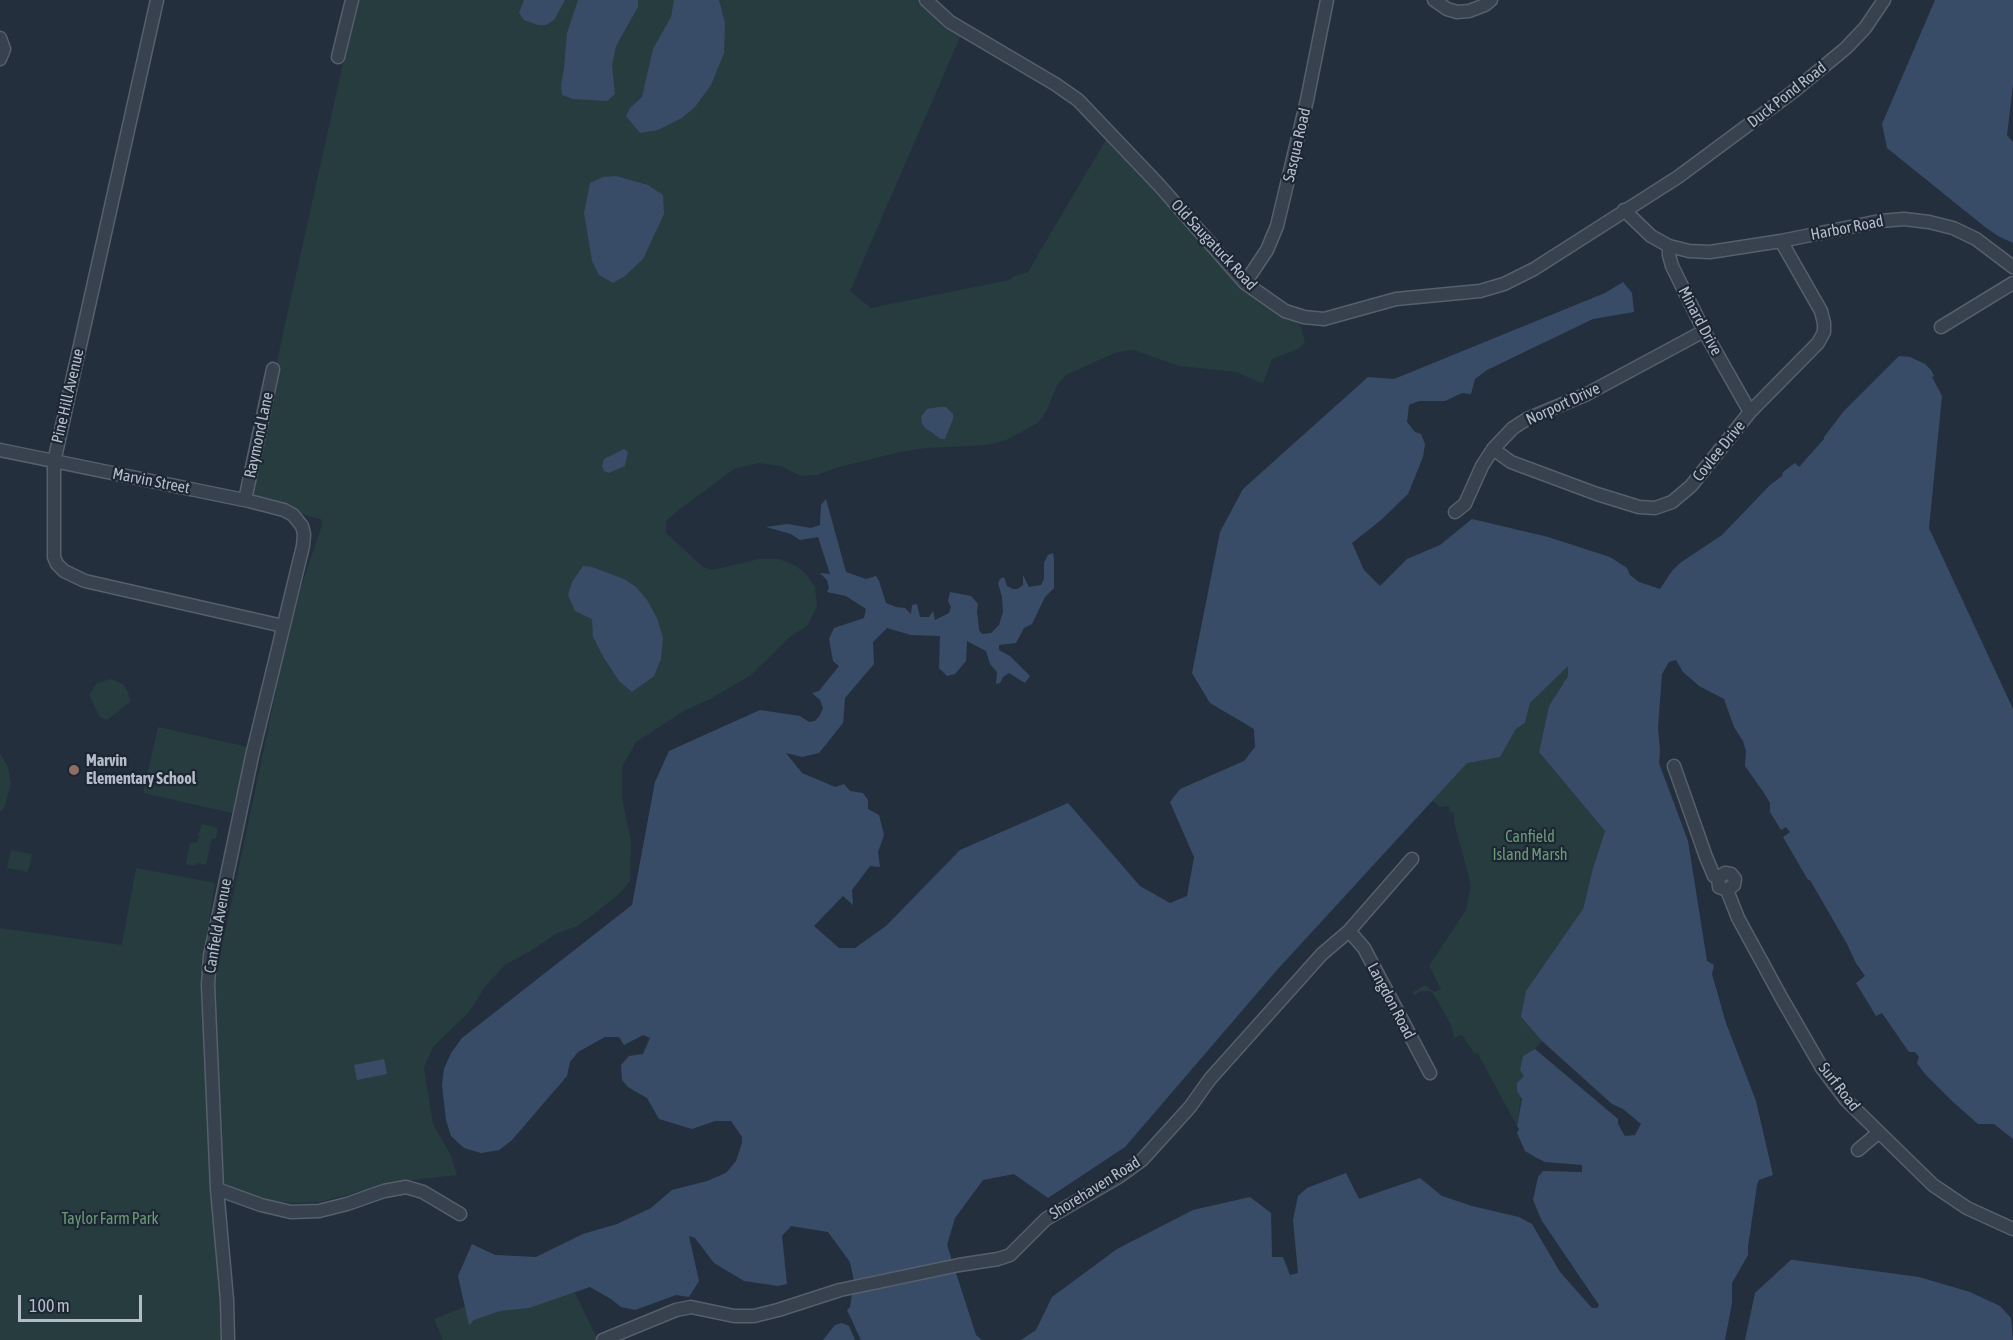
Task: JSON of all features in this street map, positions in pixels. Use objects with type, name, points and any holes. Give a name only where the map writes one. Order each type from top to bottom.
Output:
[{"type":"street","name":"Pine Hill Avenue","points":[[157,0],[54,462],[54,558],[64,571],[85,581],[283,626]]},
{"type":"street","points":[[338,57],[352,0]]},
{"type":"street","name":"Old Saugatuck Road","points":[[926,0],[950,22],[1078,100],[1159,185],[1245,283],[1285,311],[1304,317],[1324,319],[1396,299],[1480,291],[1504,284],[1526,273],[1678,177]]},
{"type":"street","name":"Sasqua Road","points":[[1245,283],[1268,250],[1277,226],[1307,100],[1327,0]]},
{"type":"street","points":[[1434,0],[1447,9],[1457,12],[1469,11],[1491,0]]},
{"type":"street","name":"Duck Pond Road","points":[[1678,177],[1794,91],[1846,48],[1865,27],[1884,0]]},
{"type":"street","points":[[0,38],[4,49],[0,58]]},
{"type":"street","points":[[1624,210],[1651,236],[1669,246]]},
{"type":"street","name":"Harbor Road","points":[[1669,246],[1689,251],[1710,252],[1781,242],[1880,221],[1904,219],[1953,228],[1976,239],[2013,267]]},
{"type":"street","name":"Covlee Drive","points":[[1493,449],[1511,462],[1639,507],[1655,508],[1672,502],[1691,486],[1750,412],[1818,343],[1824,332],[1821,311],[1781,242]]},
{"type":"street","name":"Minard Drive","points":[[1669,246],[1672,267],[1704,331],[1750,412]]},
{"type":"street","points":[[1941,327],[2013,283]]},
{"type":"street","name":"Norport Drive","points":[[1455,512],[1465,504],[1482,466],[1493,449],[1513,428],[1527,419],[1587,394],[1704,331]]},
{"type":"street","name":"Raymond Lane","points":[[245,500],[273,369]]},
{"type":"street","name":"Marvin Street","points":[[0,450],[245,500],[284,510],[299,520]]},
{"type":"street","name":"Canfield Avenue","points":[[228,1340],[217,1189],[208,985],[210,956],[252,756],[303,546],[304,534],[299,520]]},
{"type":"street","name":"Surf Road","points":[[1674,766],[1706,857],[1718,878],[1719,887],[1727,890],[1738,918],[1822,1068],[1846,1101],[1933,1185],[1967,1208],[2013,1229]]},
{"type":"street","name":"Shorehaven Road","points":[[603,1340],[676,1310],[691,1307],[748,1316],[778,1310],[840,1290],[1010,1255],[1046,1219],[1120,1176],[1142,1160],[1190,1107],[1210,1079],[1322,954],[1349,931],[1412,860]]},
{"type":"street","name":"Langdon Road","points":[[1349,931],[1364,948],[1430,1073]]},
{"type":"street","points":[[1858,1150],[1878,1133]]},
{"type":"street","points":[[217,1189],[261,1205],[291,1212],[320,1211],[384,1191],[406,1187],[423,1192],[460,1214]]},
{"type":"green space","points":[[357,0],[919,0],[941,21],[961,35],[850,291],[871,308],[1010,280],[1014,276],[1028,272],[1108,136],[1200,237],[1225,270],[1244,288],[1301,326],[1305,343],[1298,349],[1272,359],[1263,384],[1236,372],[1179,366],[1134,350],[1117,352],[1066,375],[1057,385],[1047,410],[1038,423],[1006,440],[988,445],[926,448],[900,452],[839,467],[817,475],[801,476],[780,466],[758,463],[734,469],[676,512],[666,521],[666,533],[703,567],[712,570],[759,559],[779,559],[796,566],[805,573],[815,587],[817,606],[808,625],[791,636],[751,675],[712,698],[684,711],[636,742],[622,766],[622,798],[631,841],[630,881],[620,893],[589,918],[577,926],[556,934],[505,965],[486,985],[469,1012],[433,1047],[424,1068],[433,1124],[451,1156],[457,1175],[395,1182],[320,1202],[293,1203],[268,1201],[222,1184],[211,985],[226,928],[283,658],[301,587],[322,525],[321,519],[249,501],[282,338]]},
{"type":"green space","name":"Canfield Island Marsh","points":[[1568,665],[1568,676],[1549,706],[1539,752],[1605,831],[1583,909],[1521,1017],[1542,1041],[1535,1049],[1523,1056],[1524,1076],[1517,1126],[1477,1052],[1475,1054],[1462,1035],[1454,1038],[1451,1025],[1433,993],[1422,991],[1414,995],[1413,992],[1425,985],[1434,992],[1441,989],[1429,966],[1466,910],[1471,885],[1454,822],[1454,813],[1450,812],[1449,806],[1440,807],[1432,800],[1467,762],[1500,757],[1516,729],[1525,723],[1530,703]]},
{"type":"green space","points":[[110,679],[123,684],[130,702],[107,720],[100,717],[89,695],[96,684]]},
{"type":"green space","points":[[158,727],[248,747],[232,813],[143,793]]},
{"type":"green space","points":[[0,753],[8,767],[11,783],[4,808],[0,812]]},
{"type":"green space","points":[[202,824],[218,828],[216,839],[212,838],[206,865],[186,864],[190,843],[197,842]]},
{"type":"green space","points":[[11,850],[32,854],[28,872],[7,868]]},
{"type":"green space","name":"Taylor Farm Park","points":[[136,868],[215,883],[203,971],[203,1058],[213,1125],[224,1340],[0,1340],[0,928],[122,945]]},
{"type":"green space","points":[[563,1268],[598,1340],[443,1340],[434,1319]]},
{"type":"water","points":[[524,0],[565,0],[554,20],[546,25],[538,25],[524,20],[519,13]]},
{"type":"water","points":[[578,0],[638,0],[638,7],[616,46],[612,65],[615,94],[607,101],[573,99],[562,95],[561,85],[567,33]]},
{"type":"water","points":[[674,0],[719,0],[725,23],[724,53],[711,85],[695,107],[682,118],[658,130],[640,133],[626,116],[630,108],[642,97],[653,49],[671,17]]},
{"type":"water","points":[[1935,0],[2013,0],[2013,85],[2007,135],[2013,142],[2013,243],[1985,227],[1887,148],[1882,124]]},
{"type":"water","points":[[616,176],[648,185],[663,195],[664,214],[643,259],[625,276],[613,283],[599,275],[592,261],[584,213],[590,183],[603,177]]},
{"type":"water","points":[[1623,282],[1632,293],[1634,312],[1593,319],[1487,370],[1475,379],[1471,394],[1462,393],[1445,401],[1419,401],[1409,405],[1407,422],[1415,432],[1421,434],[1425,444],[1423,457],[1408,494],[1352,543],[1364,570],[1380,586],[1407,559],[1440,545],[1472,519],[1548,537],[1610,557],[1627,568],[1630,575],[1639,582],[1660,589],[1680,563],[1722,535],[1770,485],[1782,476],[1783,472],[1795,463],[1799,467],[1824,439],[1844,411],[1899,356],[1910,357],[1925,364],[1931,370],[1934,376],[1932,377],[1942,396],[1929,528],[2013,709],[2013,1139],[1994,1124],[1978,1124],[1952,1101],[1925,1074],[1917,1063],[1919,1057],[1915,1052],[1909,1052],[1882,1013],[1876,1016],[1856,983],[1865,976],[1783,837],[1790,832],[1786,827],[1781,830],[1770,812],[1770,803],[1745,766],[1746,751],[1743,741],[1734,727],[1724,699],[1699,686],[1683,672],[1676,660],[1669,662],[1662,674],[1658,728],[1659,763],[1688,841],[1707,961],[1714,965],[1712,974],[1726,1023],[1756,1101],[1773,1175],[1759,1180],[1757,1185],[1748,1247],[1748,1263],[1736,1288],[1732,1340],[1021,1340],[1036,1330],[1052,1297],[1117,1249],[1193,1210],[1250,1197],[1271,1213],[1272,1257],[1283,1257],[1290,1275],[1298,1273],[1293,1220],[1298,1196],[1307,1188],[1346,1173],[1359,1199],[1420,1178],[1442,1196],[1519,1217],[1532,1224],[1560,1272],[1592,1308],[1597,1308],[1599,1305],[1542,1221],[1533,1200],[1538,1177],[1543,1171],[1582,1172],[1582,1165],[1545,1162],[1525,1151],[1517,1133],[1522,1099],[1517,1091],[1517,1083],[1524,1076],[1520,1070],[1523,1056],[1535,1049],[1618,1119],[1618,1124],[1625,1136],[1635,1135],[1641,1124],[1623,1109],[1612,1104],[1542,1041],[1521,1017],[1526,991],[1583,909],[1605,831],[1539,752],[1549,706],[1568,676],[1568,666],[1530,703],[1525,723],[1516,729],[1500,757],[1467,763],[1277,970],[1125,1147],[1048,1198],[1014,1174],[983,1180],[955,1218],[947,1245],[976,1335],[982,1340],[861,1340],[847,1310],[850,1307],[854,1281],[850,1262],[828,1232],[791,1226],[782,1236],[787,1284],[778,1286],[744,1281],[714,1263],[695,1238],[689,1236],[699,1281],[689,1297],[676,1295],[635,1310],[621,1307],[590,1287],[529,1308],[500,1311],[474,1320],[469,1325],[458,1276],[472,1244],[495,1255],[536,1257],[583,1234],[617,1224],[651,1208],[672,1190],[707,1181],[726,1173],[736,1161],[742,1137],[731,1121],[715,1121],[692,1129],[659,1119],[647,1098],[628,1087],[622,1080],[621,1065],[629,1056],[643,1054],[650,1038],[643,1035],[624,1045],[619,1037],[605,1037],[578,1052],[570,1062],[567,1076],[512,1140],[499,1150],[481,1153],[464,1148],[451,1136],[446,1120],[442,1085],[444,1069],[451,1053],[462,1038],[632,905],[655,782],[669,751],[760,710],[800,716],[809,722],[815,721],[820,715],[823,708],[820,700],[812,693],[819,691],[839,666],[833,661],[829,639],[834,628],[864,618],[866,609],[846,596],[827,592],[829,588],[827,580],[820,573],[830,574],[818,537],[800,540],[791,534],[766,527],[787,524],[811,528],[820,525],[821,505],[826,499],[846,572],[866,579],[876,576],[886,603],[905,608],[911,614],[912,605],[917,604],[920,617],[929,617],[933,611],[935,620],[949,613],[950,592],[971,596],[978,604],[979,630],[982,634],[991,633],[999,625],[1003,612],[998,583],[1000,579],[1004,577],[1007,586],[1013,589],[1018,589],[1023,585],[1023,575],[1029,587],[1041,585],[1044,579],[1044,563],[1048,555],[1053,553],[1054,559],[1054,588],[1045,597],[1032,624],[1024,628],[1016,643],[999,645],[999,650],[1010,656],[1030,676],[1025,683],[1009,673],[1000,683],[996,684],[997,672],[990,664],[986,651],[967,641],[966,661],[955,674],[947,676],[939,668],[940,636],[911,635],[887,628],[873,642],[874,664],[845,698],[843,723],[819,753],[802,757],[786,753],[802,773],[835,787],[844,784],[850,791],[863,793],[868,800],[868,809],[879,815],[884,835],[878,852],[880,867],[870,866],[852,890],[853,905],[843,896],[814,926],[839,948],[855,948],[886,926],[960,850],[1068,803],[1140,886],[1170,903],[1187,896],[1194,857],[1170,802],[1180,789],[1244,761],[1255,747],[1254,729],[1210,703],[1192,673],[1220,532],[1243,489],[1368,377],[1394,379],[1605,293]]},
{"type":"water","points":[[946,407],[953,414],[945,439],[941,439],[925,428],[922,423],[921,417],[927,409]]},
{"type":"water","points":[[624,449],[628,452],[625,466],[609,473],[604,471],[602,466],[604,459]]},
{"type":"water","points":[[583,566],[624,579],[636,587],[647,600],[657,618],[663,638],[661,659],[654,676],[632,692],[619,681],[604,658],[593,637],[592,619],[575,611],[568,595],[572,582]]},
{"type":"water","points":[[384,1059],[387,1074],[357,1080],[354,1065]]},
{"type":"water","points":[[1786,1259],[1919,1277],[1970,1292],[2000,1306],[2011,1318],[2013,1340],[1740,1340],[1748,1299]]},
{"type":"water","points":[[842,1323],[849,1326],[855,1340],[823,1340],[835,1325]]},
{"type":"pier","points":[[1748,1247],[1751,1252],[1751,1264],[1739,1289],[1735,1340],[1725,1340],[1732,1303],[1732,1283],[1748,1255]]},
{"type":"pier","points":[[1784,1256],[1794,1257],[1755,1293],[1745,1340],[1737,1340],[1745,1297]]},
{"type":"place","name":"Marvin Elementary School","points":[[74,770]]}]
